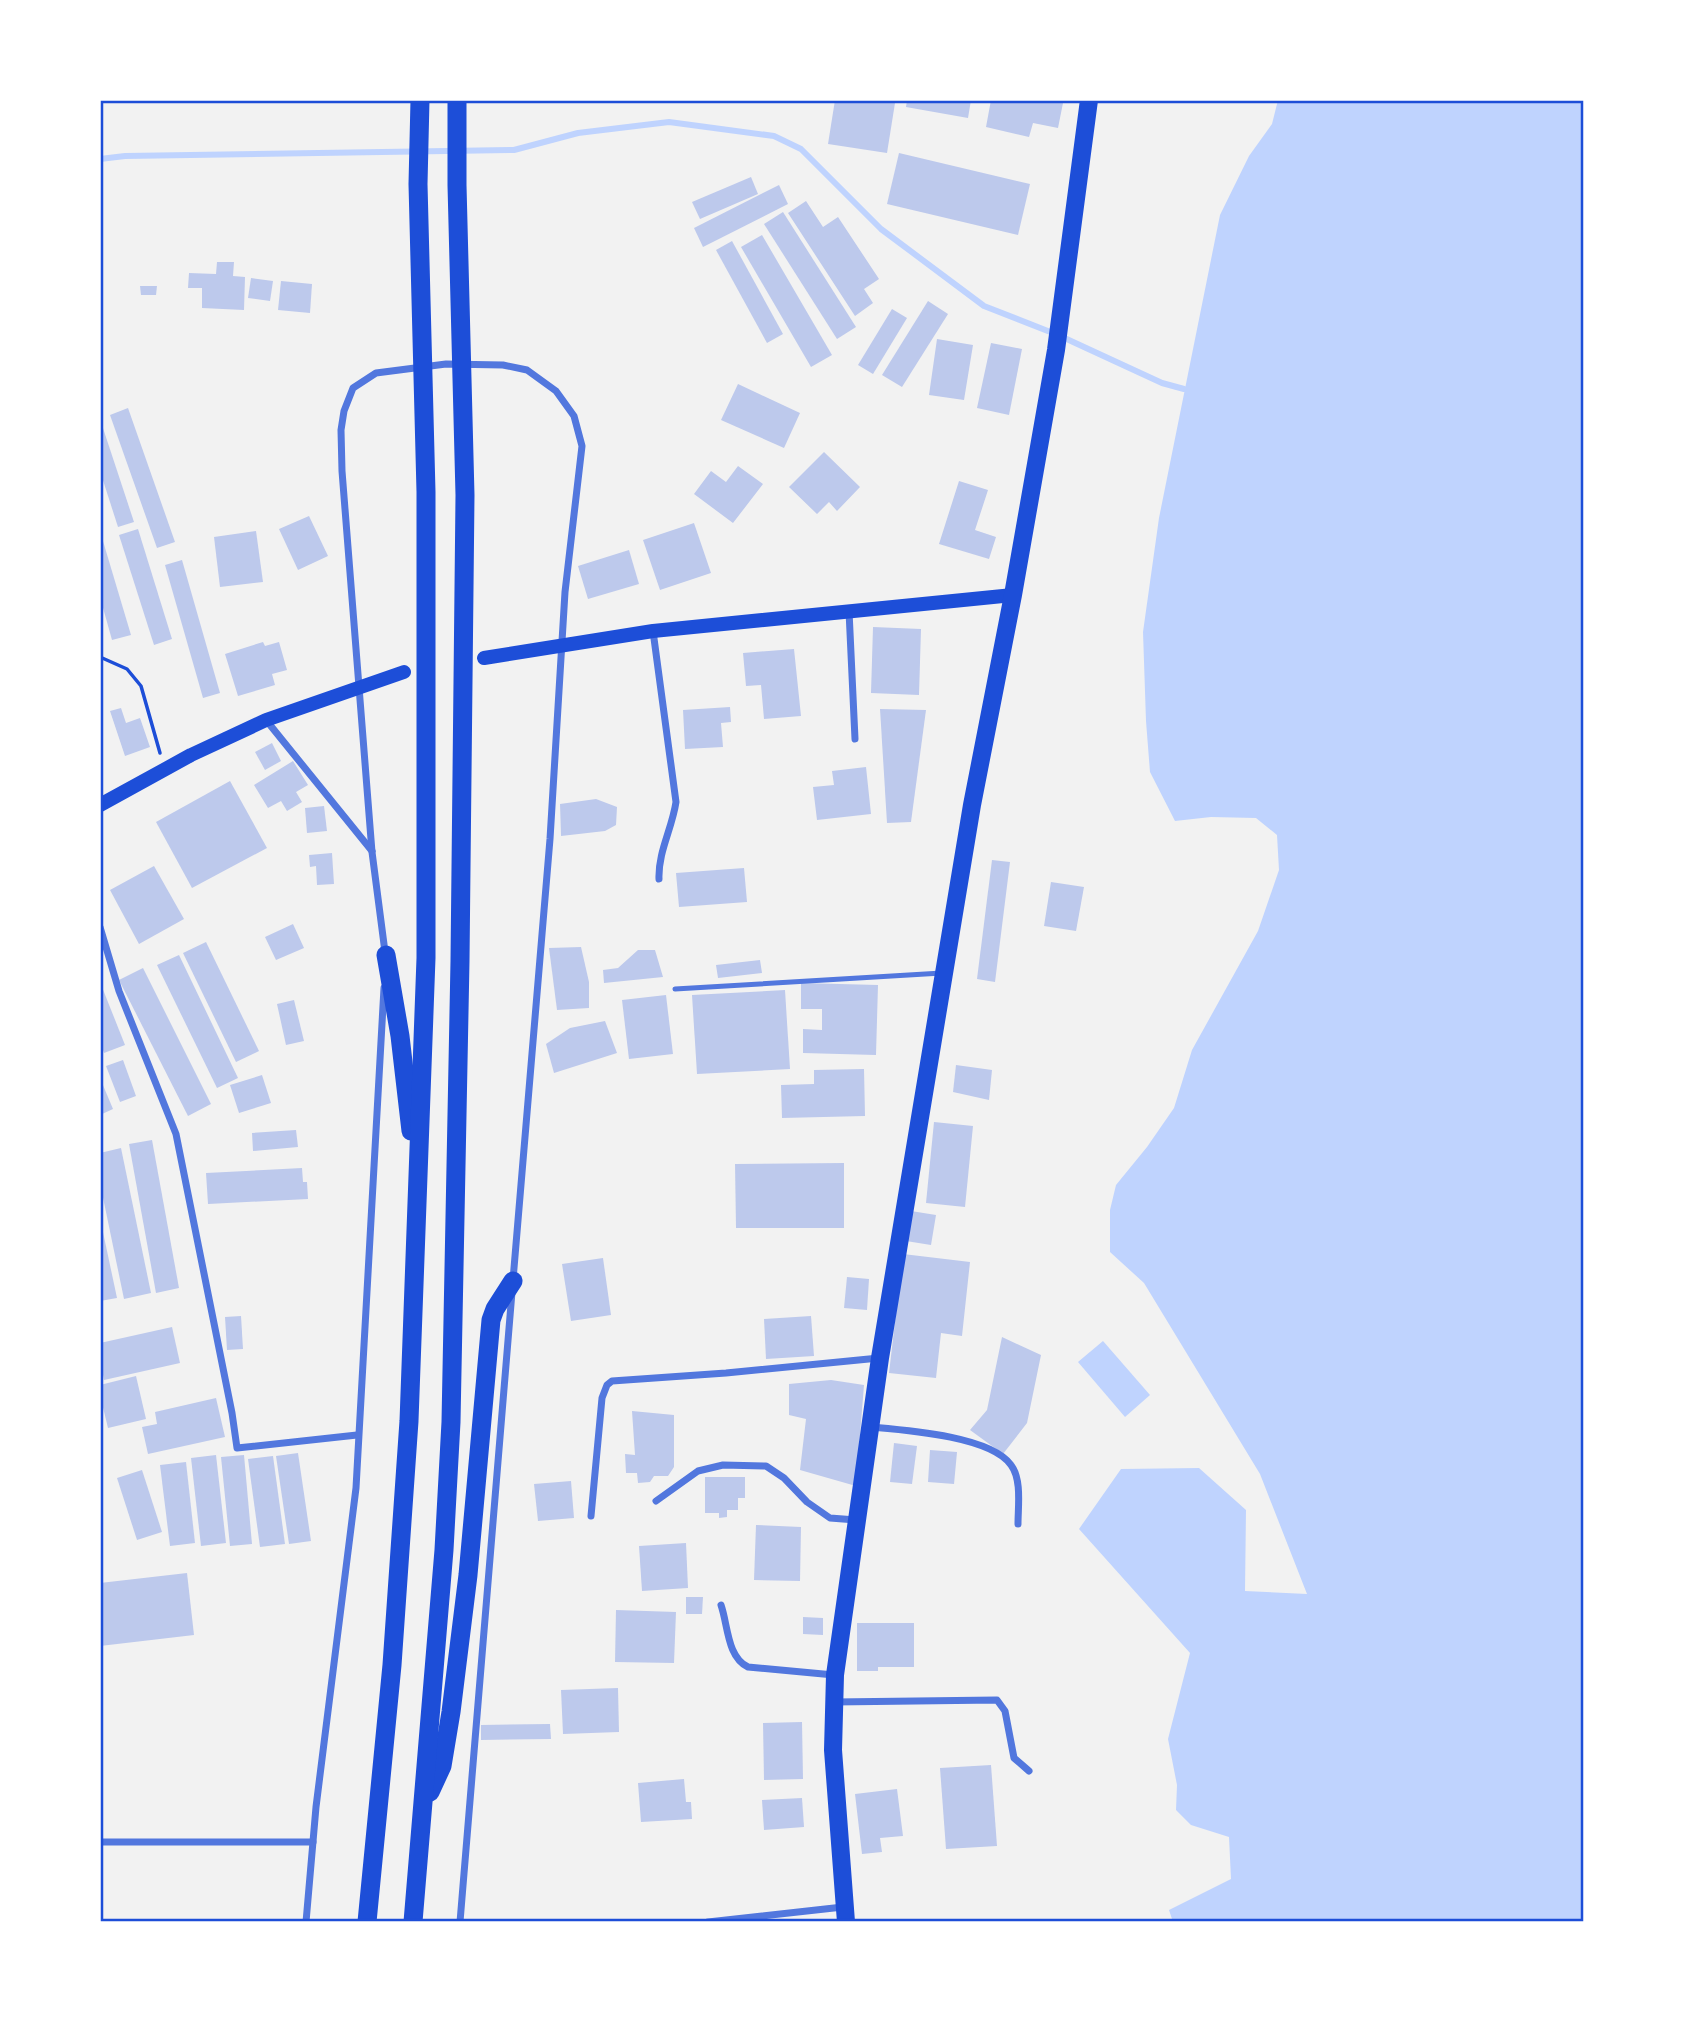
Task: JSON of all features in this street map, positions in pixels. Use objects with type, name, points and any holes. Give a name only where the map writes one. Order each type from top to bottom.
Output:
[{"type":"highway","points":[[367,1922],[392,1665],[410,1421],[426,958],[426,492],[418,184],[420,100]]},
{"type":"highway","points":[[413,1922],[444,1550],[451,1422],[465,495],[457,100]]},
{"type":"highway","points":[[845,1914],[833,1750],[835,1675],[880,1358],[972,805],[1013,595],[1057,343],[1089,101]]},
{"type":"highway","points":[[386,955],[400,1036],[418,1195]]},
{"type":"highway","points":[[424,1802],[442,1766],[451,1713],[468,1576],[491,1320],[513,1281]]},
{"type":"main road","points":[[484,658],[653,631],[1013,595]]},
{"type":"main road","points":[[100,805],[166,768],[267,720],[404,672]]},
{"type":"street","points":[[306,1922],[313,1842],[356,1488],[386,955],[372,852],[341,430],[344,411],[353,388],[376,373],[446,364],[503,365],[527,370],[556,391],[574,416],[582,446],[561,646],[551,839],[460,1922]]},
{"type":"street","points":[[849,610],[855,739]]},
{"type":"street","points":[[653,631],[676,802],[673,821],[659,863],[659,879]]},
{"type":"street","points":[[267,720],[372,852]]},
{"type":"street","points":[[100,927],[119,991],[176,1134],[237,1448],[357,1435]]},
{"type":"street","points":[[591,1516],[602,1398],[607,1385],[612,1381],[880,1358]]},
{"type":"street","points":[[870,1427],[944,1436],[990,1448],[1002,1455],[1011,1465],[1016,1478],[1018,1524]]},
{"type":"street","points":[[656,1501],[698,1471],[723,1465],[765,1466],[784,1478],[807,1502],[830,1518],[857,1520]]},
{"type":"street","points":[[721,1605],[734,1655],[740,1663],[748,1667],[835,1675]]},
{"type":"street","points":[[833,1702],[997,1700],[1005,1711],[1014,1758],[1029,1771]]},
{"type":"street","points":[[100,1842],[313,1842]]},
{"type":"street","points":[[708,1922],[845,1914]]},
{"type":"lane","points":[[675,989],[945,973]]},
{"type":"path","points":[[100,657],[127,669],[141,686],[156,745],[166,768]]},
{"type":"water","points":[[1278,100],[1584,100],[1584,1922],[1173,1922],[1169,1910],[1231,1879],[1229,1837],[1191,1825],[1176,1810],[1177,1785],[1168,1739],[1190,1653],[1079,1529],[1121,1469],[1199,1468],[1246,1510],[1245,1591],[1307,1594],[1260,1474],[1144,1283],[1110,1252],[1110,1210],[1116,1185],[1174,1108],[1192,1050],[1258,931],[1279,870],[1277,835],[1256,818],[1211,817],[1175,821],[1150,772],[1143,632],[1159,518],[1220,215],[1249,156],[1272,124]]},
{"type":"water","points":[[1103,1341],[1150,1395],[1125,1417],[1078,1362]]},
{"type":"building","points":[[835,100],[895,103],[887,153],[828,144]]},
{"type":"building","points":[[907,100],[971,100],[968,118],[906,107]]},
{"type":"building","points":[[991,100],[1042,100],[1063,103],[1058,128],[1033,123],[1029,137],[986,127]]},
{"type":"building","points":[[899,153],[1030,184],[1018,235],[887,204]]},
{"type":"building","points":[[751,177],[758,194],[700,219],[692,202]]},
{"type":"building","points":[[779,185],[788,204],[703,247],[694,228]]},
{"type":"building","points":[[806,201],[823,227],[838,217],[879,279],[864,289],[873,303],[855,316],[788,213]]},
{"type":"building","points":[[783,212],[856,327],[837,339],[764,224]]},
{"type":"building","points":[[762,235],[832,355],[811,367],[741,247]]},
{"type":"building","points":[[732,241],[783,334],[767,343],[716,250]]},
{"type":"building","points":[[217,262],[234,262],[233,276],[245,277],[244,310],[202,308],[202,288],[188,288],[189,273],[216,274]]},
{"type":"building","points":[[251,278],[273,281],[270,301],[248,298]]},
{"type":"building","points":[[281,281],[312,284],[310,313],[278,310]]},
{"type":"building","points":[[140,286],[157,286],[156,295],[141,295]]},
{"type":"building","points":[[928,301],[948,314],[902,387],[882,375]]},
{"type":"building","points":[[892,309],[907,318],[873,374],[858,365]]},
{"type":"building","points":[[937,339],[973,345],[964,400],[929,395]]},
{"type":"building","points":[[991,343],[1022,349],[1009,415],[977,408]]},
{"type":"building","points":[[738,384],[800,413],[784,448],[721,420]]},
{"type":"building","points":[[128,408],[175,542],[157,548],[110,415]]},
{"type":"building","points":[[100,419],[134,522],[118,527],[100,471]]},
{"type":"building","points":[[824,452],[860,487],[837,511],[829,502],[817,514],[789,487]]},
{"type":"building","points":[[738,466],[763,484],[733,523],[694,494],[711,471],[726,482]]},
{"type":"building","points":[[959,481],[988,490],[975,530],[996,537],[989,559],[939,544]]},
{"type":"building","points":[[309,516],[328,556],[298,570],[279,529]]},
{"type":"building","points":[[694,523],[711,573],[660,590],[643,540]]},
{"type":"building","points":[[138,529],[172,639],[154,645],[119,535]]},
{"type":"building","points":[[100,531],[131,635],[112,640],[100,597]]},
{"type":"building","points":[[256,531],[263,582],[220,587],[214,537]]},
{"type":"building","points":[[629,550],[639,584],[588,599],[578,566]]},
{"type":"building","points":[[182,560],[220,693],[203,698],[165,565]]},
{"type":"building","points":[[873,627],[921,629],[919,695],[871,693]]},
{"type":"building","points":[[263,642],[265,646],[279,642],[287,670],[272,674],[275,685],[238,696],[225,654]]},
{"type":"building","points":[[794,649],[801,716],[764,719],[761,685],[746,686],[743,653]]},
{"type":"building","points":[[730,707],[731,722],[721,723],[723,747],[685,749],[683,710]]},
{"type":"building","points":[[121,708],[126,723],[140,718],[150,747],[125,756],[110,711]]},
{"type":"building","points":[[880,709],[926,710],[911,822],[887,823]]},
{"type":"building","points":[[272,743],[281,761],[265,770],[255,752]]},
{"type":"building","points":[[293,761],[308,785],[296,792],[302,802],[287,811],[281,801],[268,808],[254,785]]},
{"type":"building","points":[[866,767],[871,814],[817,820],[813,787],[834,785],[832,771]]},
{"type":"building","points":[[230,781],[267,848],[192,888],[156,822]]},
{"type":"building","points":[[596,799],[617,807],[616,825],[605,831],[561,836],[560,804]]},
{"type":"building","points":[[324,806],[327,831],[307,833],[305,808]]},
{"type":"building","points":[[332,853],[334,884],[317,885],[316,866],[310,867],[309,855]]},
{"type":"building","points":[[992,860],[1010,862],[995,982],[977,979]]},
{"type":"building","points":[[154,866],[184,919],[139,944],[110,890]]},
{"type":"building","points":[[744,868],[747,902],[679,907],[676,873]]},
{"type":"building","points":[[1051,882],[1084,887],[1076,931],[1044,926]]},
{"type":"building","points":[[293,924],[304,948],[276,960],[265,937]]},
{"type":"building","points":[[206,942],[259,1051],[236,1062],[183,953]]},
{"type":"building","points":[[581,947],[589,982],[589,1008],[557,1010],[549,948]]},
{"type":"building","points":[[638,950],[655,950],[663,977],[604,983],[603,970],[618,968]]},
{"type":"building","points":[[179,955],[238,1078],[217,1088],[157,965]]},
{"type":"building","points":[[760,960],[762,973],[718,978],[716,965]]},
{"type":"building","points":[[143,968],[211,1104],[188,1116],[119,980]]},
{"type":"building","points":[[801,983],[878,985],[876,1055],[803,1053],[803,1029],[822,1030],[822,1009],[801,1009]]},
{"type":"building","points":[[102,987],[125,1045],[104,1053],[100,1041]]},
{"type":"building","points":[[785,990],[790,1069],[697,1074],[692,995]]},
{"type":"building","points":[[666,995],[673,1054],[629,1059],[622,1000]]},
{"type":"building","points":[[294,1000],[304,1041],[286,1045],[277,1004]]},
{"type":"building","points":[[605,1021],[617,1053],[554,1073],[546,1044],[570,1028]]},
{"type":"building","points":[[123,1060],[136,1096],[120,1102],[106,1066]]},
{"type":"building","points":[[956,1065],[992,1070],[989,1100],[953,1092]]},
{"type":"building","points":[[864,1069],[865,1116],[782,1118],[781,1085],[814,1084],[814,1070]]},
{"type":"building","points":[[262,1075],[271,1103],[239,1113],[230,1085]]},
{"type":"building","points":[[100,1078],[113,1109],[100,1115]]},
{"type":"building","points":[[934,1122],[973,1126],[965,1207],[926,1203]]},
{"type":"building","points":[[296,1130],[298,1147],[253,1151],[252,1133]]},
{"type":"building","points":[[152,1140],[179,1288],[156,1293],[129,1144]]},
{"type":"building","points":[[121,1148],[151,1293],[124,1299],[100,1183],[100,1153]]},
{"type":"building","points":[[844,1163],[844,1228],[736,1228],[735,1164]]},
{"type":"building","points":[[302,1168],[303,1182],[307,1182],[308,1199],[208,1204],[206,1173]]},
{"type":"building","points":[[911,1211],[936,1215],[931,1245],[906,1241]]},
{"type":"building","points":[[100,1218],[117,1298],[100,1301]]},
{"type":"building","points":[[903,1254],[970,1262],[962,1336],[941,1333],[936,1378],[889,1373]]},
{"type":"building","points":[[603,1258],[611,1315],[571,1321],[562,1264]]},
{"type":"building","points":[[847,1277],[869,1279],[867,1310],[844,1308]]},
{"type":"building","points":[[241,1316],[243,1349],[227,1350],[225,1317]]},
{"type":"building","points":[[811,1316],[814,1356],[766,1359],[764,1319]]},
{"type":"building","points":[[172,1327],[180,1363],[104,1380],[100,1343]]},
{"type":"building","points":[[1002,1337],[1041,1355],[1027,1423],[1003,1454],[970,1430],[987,1410]]},
{"type":"building","points":[[136,1376],[146,1419],[108,1428],[100,1385]]},
{"type":"building","points":[[831,1380],[864,1385],[856,1486],[800,1470],[806,1419],[789,1415],[789,1384]]},
{"type":"building","points":[[216,1398],[225,1437],[148,1454],[142,1427],[157,1424],[155,1412]]},
{"type":"building","points":[[632,1411],[674,1415],[674,1467],[668,1476],[654,1476],[650,1482],[638,1483],[637,1473],[626,1473],[625,1454],[635,1455]]},
{"type":"building","points":[[894,1443],[917,1446],[912,1484],[890,1482]]},
{"type":"building","points":[[930,1450],[957,1452],[954,1484],[928,1482]]},
{"type":"building","points":[[298,1453],[311,1541],[289,1544],[276,1456]]},
{"type":"building","points":[[216,1455],[226,1543],[201,1546],[191,1458]]},
{"type":"building","points":[[244,1455],[252,1544],[230,1546],[221,1457]]},
{"type":"building","points":[[273,1456],[285,1544],[260,1547],[248,1459]]},
{"type":"building","points":[[186,1462],[195,1543],[170,1546],[160,1465]]},
{"type":"building","points":[[142,1470],[162,1532],[137,1540],[117,1478]]},
{"type":"building","points":[[705,1477],[745,1477],[745,1498],[738,1498],[738,1510],[727,1510],[727,1517],[719,1518],[719,1513],[705,1513]]},
{"type":"building","points":[[571,1481],[574,1518],[538,1521],[534,1484]]},
{"type":"building","points":[[756,1525],[801,1527],[800,1581],[754,1580]]},
{"type":"building","points":[[686,1543],[688,1588],[642,1591],[639,1546]]},
{"type":"building","points":[[187,1573],[194,1635],[100,1646],[100,1583]]},
{"type":"building","points":[[686,1597],[703,1597],[702,1614],[686,1614]]},
{"type":"building","points":[[616,1610],[676,1612],[674,1663],[615,1662]]},
{"type":"building","points":[[803,1617],[823,1618],[823,1635],[803,1634]]},
{"type":"building","points":[[857,1623],[914,1623],[914,1667],[878,1667],[878,1671],[857,1671]]},
{"type":"building","points":[[618,1688],[619,1732],[563,1734],[561,1690]]},
{"type":"building","points":[[802,1722],[803,1779],[764,1780],[763,1723]]},
{"type":"building","points":[[550,1724],[551,1739],[481,1740],[481,1725]]},
{"type":"building","points":[[991,1765],[997,1846],[946,1849],[940,1768]]},
{"type":"building","points":[[684,1779],[686,1802],[691,1802],[692,1819],[641,1822],[638,1783]]},
{"type":"building","points":[[897,1789],[903,1836],[880,1838],[882,1852],[862,1854],[855,1794]]},
{"type":"building","points":[[802,1798],[804,1827],[764,1830],[762,1800]]},
{"type":"waterway","points":[[100,159],[125,156],[514,150],[578,133],[669,122],[774,136],[801,149],[881,229],[984,306],[1058,335],[1162,383],[1184,389]]}]
